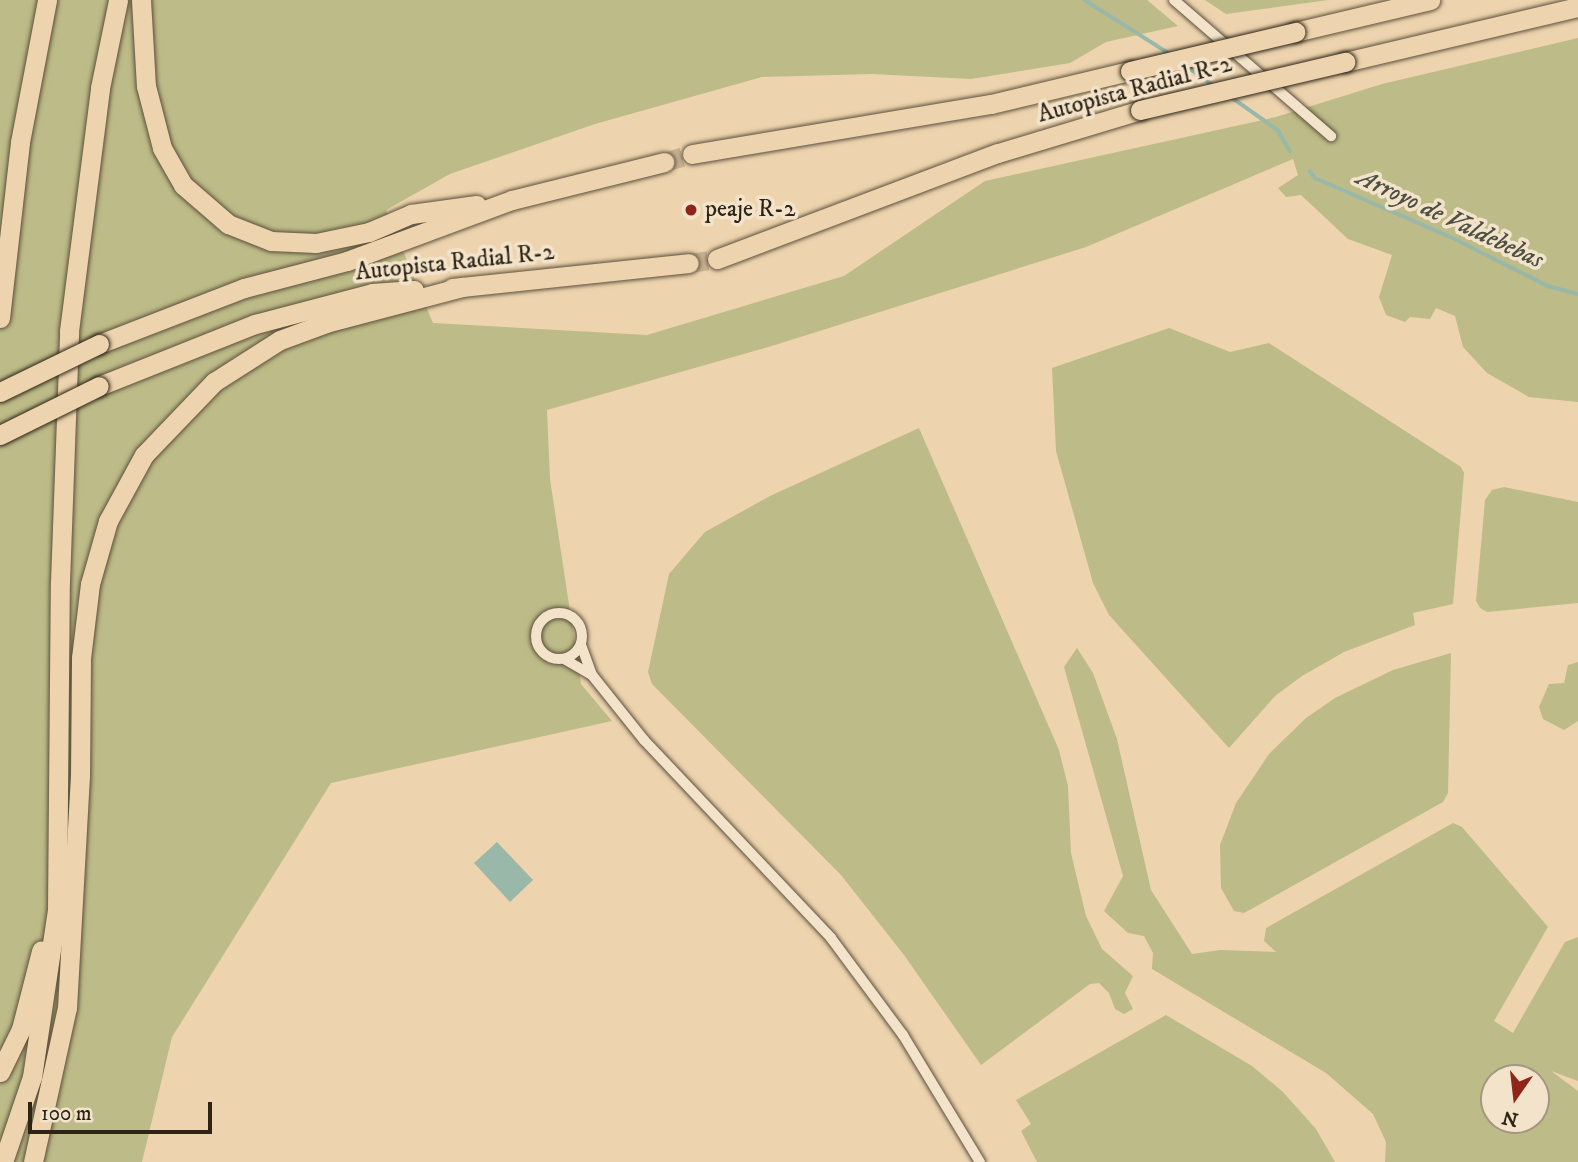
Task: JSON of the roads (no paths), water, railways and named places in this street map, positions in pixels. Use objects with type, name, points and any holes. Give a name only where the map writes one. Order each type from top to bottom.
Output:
[{"type":"highway","points":[[0,318],[20,142],[47,0]]},
{"type":"highway","points":[[3,1162],[32,1077],[46,1006],[57,910],[57,799],[69,331],[95,127],[118,0]]},
{"type":"highway","points":[[141,0],[145,76],[162,148],[176,177],[196,199],[241,231],[271,241],[316,243],[350,237],[411,214],[512,200]]},
{"type":"highway","name":"Autopista Radial R-2","points":[[692,154],[991,104],[1430,0]]},
{"type":"highway","name":"Autopista Radial R-2","points":[[717,259],[998,153],[1140,110],[1578,8]]},
{"type":"highway","name":"Autopista Radial R-2","points":[[0,392],[99,344],[244,288],[347,261],[512,200],[664,162]]},
{"type":"highway","name":"Autopista Radial R-2","points":[[0,435],[99,386],[255,324],[372,293],[462,287],[689,263]]},
{"type":"highway","points":[[33,1162],[67,1009],[80,776],[81,658],[90,584],[108,521],[144,455],[214,382],[281,340],[326,323],[462,287]]},
{"type":"highway","points":[[0,1072],[21,1029],[44,937],[57,799]]},
{"type":"street","points":[[1174,0],[1331,136]]},
{"type":"street","points":[[592,675],[564,659],[551,658],[537,644],[538,625],[547,616],[560,613],[572,617],[582,633],[581,645],[592,675],[644,740],[831,938],[903,1035],[981,1162]]},
{"type":"street","points":[[564,659],[581,645]]},
{"type":"waterway","name":"Arroyo de Valdebebas","points":[[1085,0],[1170,54]]},
{"type":"waterway","name":"Arroyo de Valdebebas","points":[[1185,65],[1213,85]]},
{"type":"waterway","name":"Arroyo de Valdebebas","points":[[1231,97],[1278,130],[1290,151]]},
{"type":"waterway","name":"Arroyo de Valdebebas","points":[[1310,171],[1315,178],[1451,237],[1548,286],[1578,294]]},
{"type":"tunnel","points":[[664,162],[692,154]]},
{"type":"tunnel","points":[[689,263],[717,259]]},
{"type":"place","name":"peaje R-2","points":[[691,210]]}]
